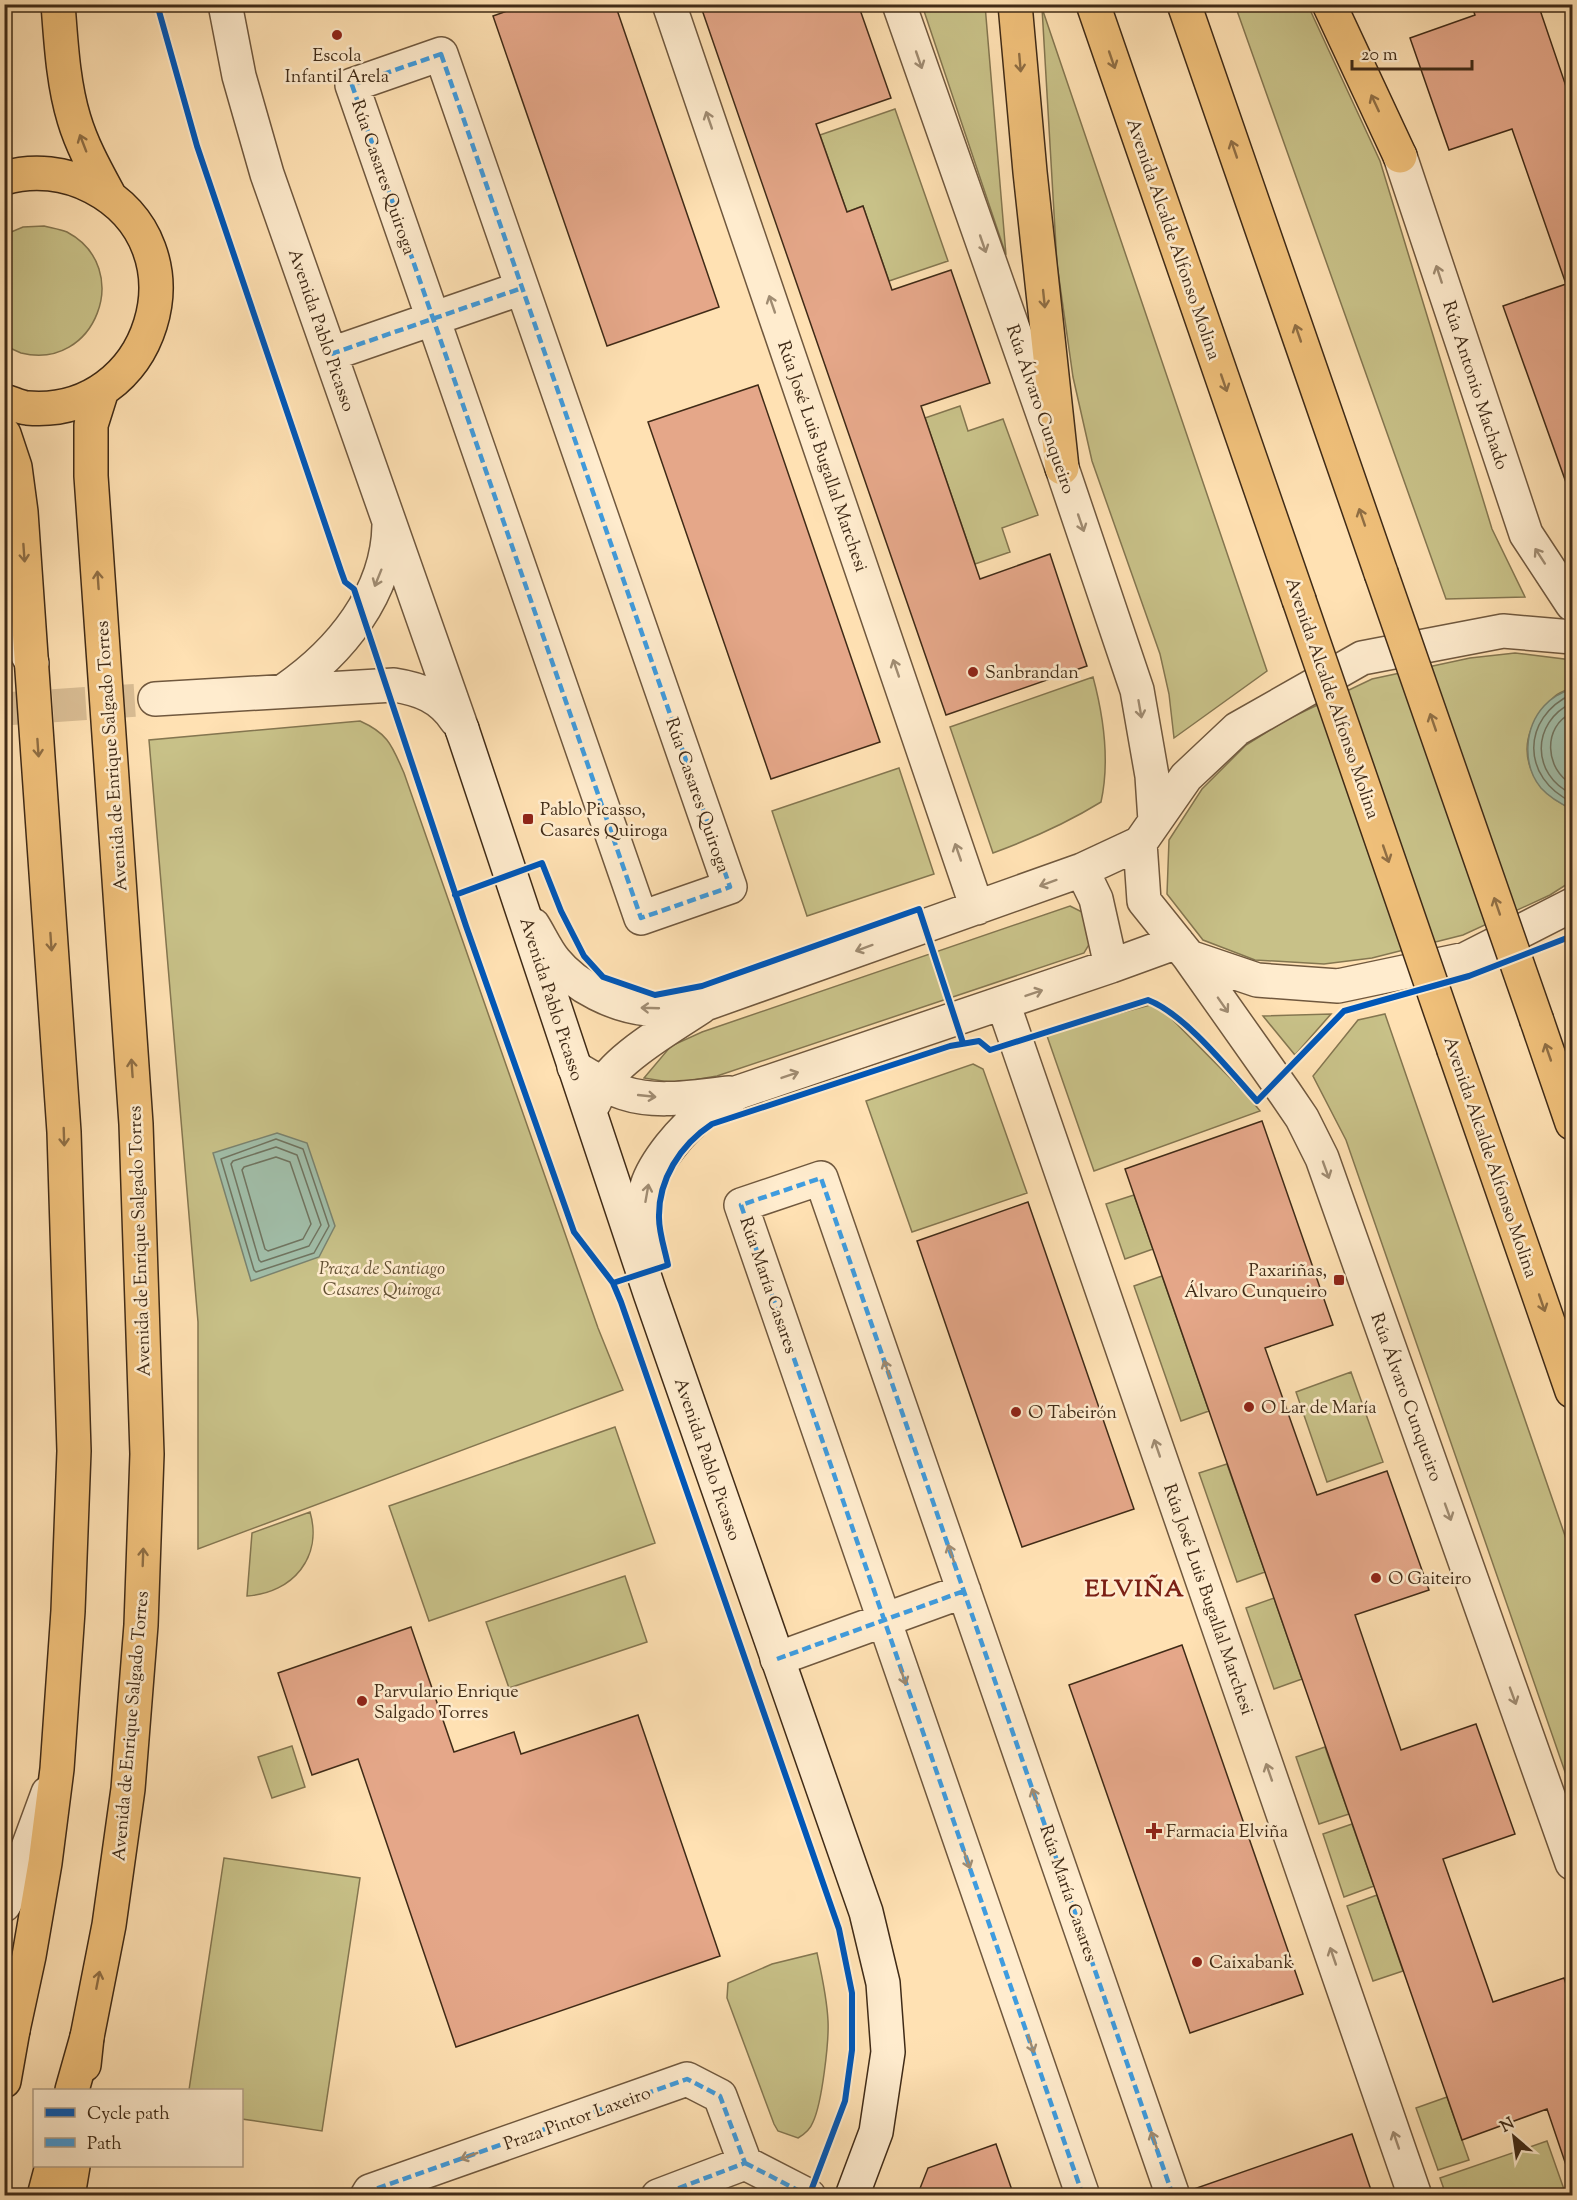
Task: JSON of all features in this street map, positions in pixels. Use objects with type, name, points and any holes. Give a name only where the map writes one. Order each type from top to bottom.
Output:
[{"type":"main road","points":[[4,402],[26,408],[66,405],[102,390],[127,368],[145,342],[155,310],[156,278],[148,247],[132,218],[109,195],[87,154],[74,119],[65,72],[58,4]]},
{"type":"main road","points":[[1015,4],[1030,172],[1062,468]]},
{"type":"main road","name":"Avenida Alcalde Alfonso Molina","points":[[1092,4],[1572,1391]]},
{"type":"main road","points":[[1184,4],[1572,1123]]},
{"type":"main road","points":[[1329,4],[1400,156]]},
{"type":"main road","points":[[4,178],[42,173],[78,179],[109,195]]},
{"type":"main road","name":"Avenida de Enrique Salgado Torres","points":[[82,2089],[87,2037],[109,1925],[128,1789],[141,1625],[147,1454],[136,1124],[91,476],[91,425],[102,390]]},
{"type":"main road","points":[[4,434],[15,467],[21,512],[32,663],[64,1132],[74,1440],[69,1611],[57,1769],[45,1863],[29,1956],[9,2040],[4,2082]]},
{"type":"main road","points":[[73,2089],[87,2037]]},
{"type":"main road","points":[[44,2196],[52,2167]]},
{"type":"main road","points":[[68,2196],[73,2167]]},
{"type":"street","name":"Avenida Pablo Picasso","points":[[225,4],[239,76],[267,174],[462,729],[589,1115],[866,1912],[883,1983],[888,2052],[876,2132],[852,2196]]},
{"type":"street","name":"Rúa José Luis Bugallal Marchesi","points":[[669,4],[977,908]]},
{"type":"street","name":"Rúa Álvaro Cunqueiro","points":[[899,4],[1062,468],[1137,690],[1152,776],[1144,901],[1183,950],[1302,1118],[1322,1158],[1572,1863]]},
{"type":"street","name":"Rúa Casares Quiroga","points":[[441,54],[522,288],[730,887],[641,918],[352,85],[441,54]]},
{"type":"street","name":"Rúa Antonio Machado","points":[[1400,156],[1526,534],[1572,604]]},
{"type":"street","points":[[331,354],[522,288]]},
{"type":"street","points":[[285,690],[308,674],[339,645],[361,612],[383,567],[388,546],[389,521]]},
{"type":"street","points":[[4,611],[32,663]]},
{"type":"street","points":[[519,901],[555,961],[577,981],[594,992],[619,1003],[649,1010],[708,1003],[1082,870],[1148,832],[1186,777],[1237,729],[1362,658],[1503,631],[1572,637]]},
{"type":"street","name":"Avenida Pablo Picasso","points":[[435,652],[435,666],[427,692],[452,714],[462,729]]},
{"type":"street","points":[[155,699],[394,684],[427,692]]},
{"type":"street","points":[[1082,870],[1096,899],[1111,966]]},
{"type":"street","points":[[650,1293],[642,1229],[648,1186],[659,1164],[678,1138],[702,1115],[739,1092],[1111,966],[1183,950],[1257,980],[1338,986],[1466,959],[1572,905]]},
{"type":"street","points":[[589,1115],[602,1084],[615,1069],[656,1036],[708,1003]]},
{"type":"street","name":"Rúa José Luis Bugallal Marchesi","points":[[1003,1003],[1415,2196]]},
{"type":"street","points":[[574,1067],[602,1084],[625,1094],[654,1098],[739,1092]]},
{"type":"street","name":"Rúa María Casares","points":[[1083,2196],[741,1205],[821,1178],[1173,2196]]},
{"type":"street","points":[[777,1659],[964,1591]]},
{"type":"street","points":[[4,1905],[13,1888],[57,1769]]},
{"type":"street","name":"Praza Pintor Laxeiro","points":[[367,2196],[370,2191],[687,2079],[720,2096],[745,2163]]},
{"type":"street","points":[[658,2196],[745,2163],[809,2196]]},
{"type":"green space","points":[[922,5],[985,5],[1006,255]]},
{"type":"green space","points":[[1235,5],[1307,5],[1311,12],[1380,161],[1492,529],[1525,597],[1446,599]]},
{"type":"green space","points":[[1042,8],[1267,671],[1174,738],[1169,694],[1160,654],[1092,461],[1073,377],[1057,264]]},
{"type":"green space","points":[[895,109],[948,261],[889,281],[863,206],[847,212],[820,135]]},
{"type":"green space","points":[[44,226],[67,232],[88,248],[99,269],[102,291],[97,313],[86,333],[69,347],[47,355],[21,353],[5,345],[4,235],[23,227]]},
{"type":"green space","points":[[960,406],[968,431],[1003,419],[1038,515],[1002,528],[1010,552],[975,564],[925,418]]},
{"type":"green space","points":[[1515,653],[1572,660],[1572,688],[1555,696],[1543,710],[1533,725],[1528,739],[1527,753],[1536,780],[1558,801],[1572,809],[1572,881],[1550,895],[1463,935],[1372,958],[1324,964],[1255,960],[1203,940],[1167,894],[1169,840],[1202,789],[1246,745],[1286,720],[1372,679],[1470,658]]},
{"type":"green space","points":[[1093,677],[1104,739],[1105,771],[1101,802],[1048,830],[993,853],[950,727]]},
{"type":"green space","name":"Praza de Santiago Casares Quiroga","points":[[360,721],[384,736],[404,773],[598,1328],[623,1390],[198,1549],[198,1322],[149,740]]},
{"type":"green space","points":[[899,768],[934,874],[807,916],[772,811]]},
{"type":"green space","points":[[1070,906],[1086,914],[1093,938],[1084,953],[717,1076],[675,1083],[644,1078],[671,1046],[702,1032]]},
{"type":"green space","points":[[1150,1005],[1163,1010],[1260,1111],[1094,1171],[1046,1033]]},
{"type":"green space","points":[[1331,1014],[1295,1055],[1263,1016]]},
{"type":"green space","points":[[1385,1014],[1572,1556],[1572,1792],[1346,1140],[1313,1076],[1358,1020]]},
{"type":"green space","points":[[973,1064],[983,1069],[1027,1193],[912,1232],[866,1101]]},
{"type":"green space","points":[[1134,1195],[1153,1249],[1125,1259],[1106,1204]]},
{"type":"green space","points":[[1162,1276],[1209,1411],[1181,1421],[1134,1286]]},
{"type":"green space","points":[[1351,1372],[1383,1462],[1327,1482],[1296,1392]]},
{"type":"green space","points":[[615,1427],[655,1543],[429,1621],[389,1506]]},
{"type":"green space","points":[[1227,1464],[1265,1572],[1237,1582],[1199,1473]]},
{"type":"green space","points":[[310,1512],[313,1528],[312,1544],[301,1570],[278,1588],[247,1596],[252,1533]]},
{"type":"green space","points":[[625,1576],[647,1642],[509,1688],[486,1622]]},
{"type":"green space","points":[[1274,1598],[1302,1679],[1274,1689],[1246,1608]]},
{"type":"green space","points":[[292,1746],[305,1787],[272,1798],[258,1757]]},
{"type":"green space","points":[[1325,1747],[1349,1814],[1319,1824],[1296,1757]]},
{"type":"green space","points":[[1352,1824],[1374,1886],[1344,1897],[1323,1834]]},
{"type":"green space","points":[[224,1858],[360,1878],[322,2131],[243,2119],[243,2089],[189,2089]]},
{"type":"green space","points":[[1377,1895],[1403,1971],[1373,1981],[1347,1906]]},
{"type":"green space","points":[[817,1953],[827,2012],[826,2057],[822,2087],[812,2125],[798,2138],[778,2131],[774,2124],[727,1998],[728,1983],[772,1964]]},
{"type":"green space","points":[[1447,2097],[1469,2160],[1438,2170],[1416,2108]]},
{"type":"green space","points":[[1547,2141],[1566,2195],[1446,2195],[1440,2178]]},
{"type":"water","points":[[1572,688],[1572,809],[1548,795],[1541,788],[1531,769],[1528,747],[1532,725],[1537,715],[1553,698]]},
{"type":"water","points":[[277,1133],[307,1143],[335,1226],[319,1257],[251,1281],[213,1153]]},
{"type":"building","points":[[527,4],[615,4],[719,307],[607,346],[493,16]]},
{"type":"building","points":[[700,4],[858,4],[891,98],[816,124],[847,212],[863,206],[892,290],[951,270],[990,383],[921,406],[980,579],[1050,554],[1087,666],[946,715]]},
{"type":"building","points":[[1471,4],[1538,4],[1572,104],[1572,487],[1568,488],[1503,306],[1566,284],[1512,129],[1449,150],[1410,38],[1475,15]]},
{"type":"building","points":[[758,385],[880,742],[771,779],[648,422]]},
{"type":"building","points":[[1262,1121],[1333,1325],[1265,1348],[1317,1495],[1387,1471],[1429,1590],[1355,1615],[1401,1750],[1476,1724],[1515,1834],[1443,1859],[1493,2002],[1564,1978],[1572,2003],[1572,2167],[1567,2168],[1547,2109],[1462,2140],[1125,1169]]},
{"type":"building","points":[[1028,1202],[1134,1509],[1022,1547],[917,1241]]},
{"type":"building","points":[[411,1627],[454,1752],[514,1732],[521,1754],[638,1715],[720,1956],[456,2047],[358,1759],[312,1775],[278,1673]]},
{"type":"building","points":[[1182,1645],[1303,1994],[1190,2033],[1069,1685]]},
{"type":"building","points":[[1352,2134],[1373,2196],[1191,2196],[1191,2190]]},
{"type":"building","points":[[996,2144],[1014,2196],[917,2196],[928,2168]]},
{"type":"tunnel","points":[[4,709],[155,699]]},
{"type":"marked path","points":[[441,54],[730,887],[641,918],[352,85],[441,54]]},
{"type":"marked path","points":[[331,354],[522,288]]},
{"type":"marked path","points":[[1083,2196],[741,1205],[821,1178],[1173,2196]]},
{"type":"marked path","points":[[777,1659],[964,1591]]},
{"type":"marked path","points":[[367,2196],[370,2191],[687,2079],[720,2096],[745,2163],[658,2196]]},
{"type":"marked path","points":[[745,2163],[809,2196]]},
{"type":"cycle path","points":[[157,4],[197,146],[341,571],[345,582],[354,589],[466,926],[574,1232],[613,1283],[621,1302],[839,1929],[852,1993],[852,2050],[845,2101],[809,2196]]},
{"type":"cycle path","points":[[455,895],[542,863],[561,911],[584,956],[603,977],[655,995],[702,986],[919,909],[963,1043]]},
{"type":"cycle path","points":[[613,1283],[668,1265],[659,1224],[662,1190],[681,1153],[690,1142],[712,1124],[950,1046],[979,1041],[990,1050],[1148,1000],[1177,1017],[1192,1030],[1257,1101],[1344,1011],[1469,976],[1572,936]]},
{"type":"place","name":"Escola Infantil Arela","points":[[337,35]]},
{"type":"place","name":"Sanbrandan","points":[[973,672]]},
{"type":"place","name":"Pablo Picasso, Casares Quiroga","points":[[528,819]]},
{"type":"place","name":"Paxariñas, Álvaro Cunqueiro","points":[[1339,1280]]},
{"type":"place","name":"O Lar de María","points":[[1249,1407]]},
{"type":"place","name":"O Tabeirón","points":[[1016,1412]]},
{"type":"place","name":"O Gaiteiro","points":[[1376,1578]]},
{"type":"place","name":"Parvulario Enrique Salgado Torres","points":[[362,1701]]},
{"type":"place","name":"Farmacia Elviña","points":[[1154,1831]]},
{"type":"place","name":"Caixabank","points":[[1197,1962]]},
{"type":"district","name":"ELVIÑA","points":[[1135,1588]]}]
